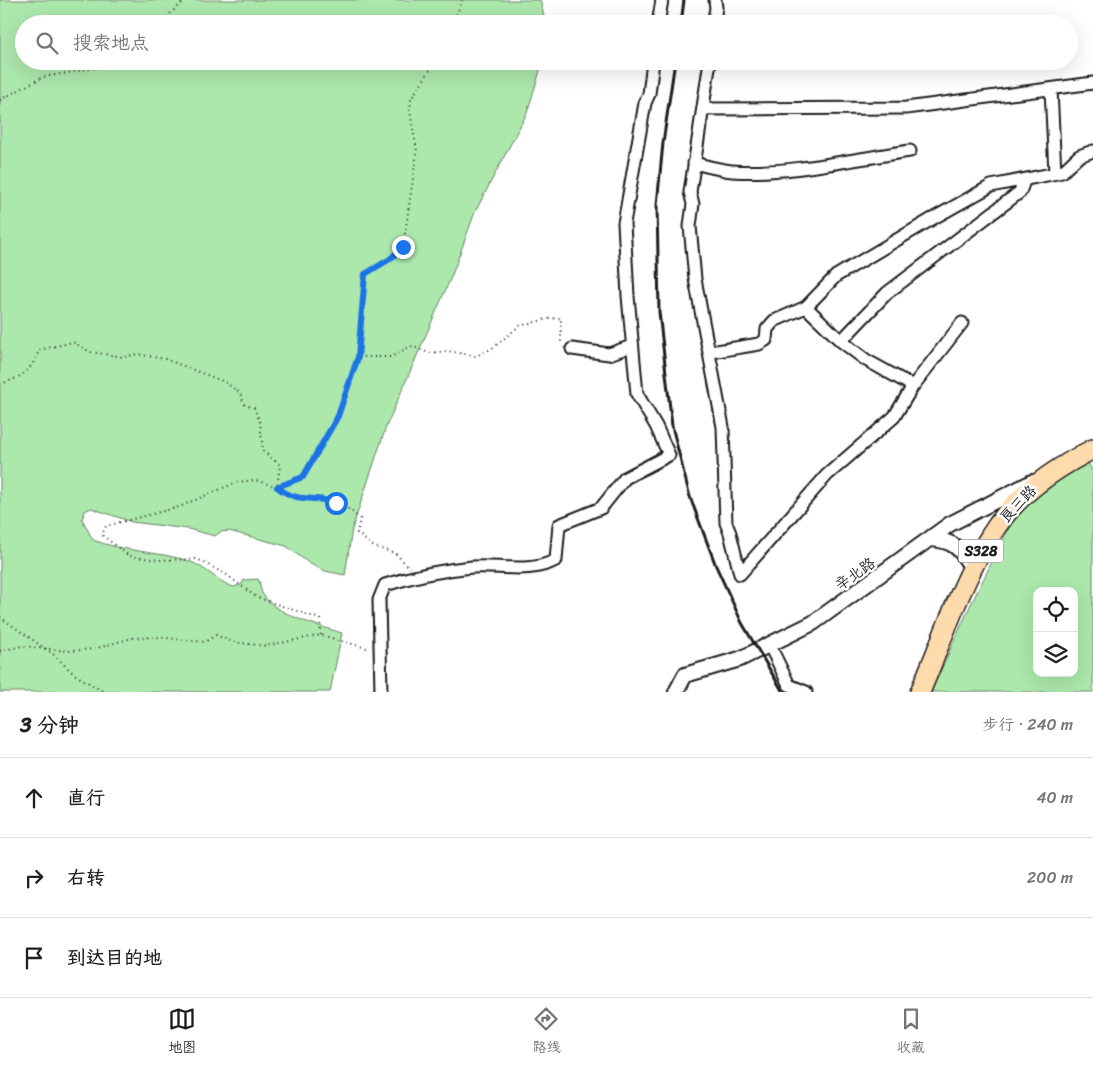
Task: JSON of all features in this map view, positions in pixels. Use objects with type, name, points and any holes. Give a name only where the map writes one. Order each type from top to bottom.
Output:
[{"type":"main road","name":"良三路","points":[[920,692],[972,569],[1004,516],[1022,497],[1052,472],[1093,449]]},
{"type":"street","points":[[660,15],[662,0]]},
{"type":"street","points":[[715,0],[715,15]]},
{"type":"street","points":[[380,692],[381,591],[385,585],[424,574],[473,567],[525,568],[546,565],[556,560],[559,525],[601,508],[625,478],[669,455],[656,426],[637,394],[624,223],[652,70]]},
{"type":"street","points":[[709,70],[690,192],[692,204],[690,226],[695,279],[723,426],[726,523],[740,574],[827,475],[894,417],[913,386],[962,323]]},
{"type":"street","points":[[703,109],[906,108],[1093,83]]},
{"type":"street","points":[[1051,88],[1055,173]]},
{"type":"street","points":[[694,163],[731,171],[767,170],[810,166],[910,151]]},
{"type":"street","points":[[710,352],[759,344],[766,340],[767,329],[774,320],[806,307],[836,276],[992,186],[1062,172],[1079,156],[1093,151]]},
{"type":"street","points":[[841,341],[887,293],[1020,192],[1024,181]]},
{"type":"street","points":[[806,307],[841,341],[866,360],[913,386]]},
{"type":"street","points":[[572,349],[609,354],[632,346]]},
{"type":"street","name":"辛北路","points":[[676,692],[685,675],[729,663],[770,646],[813,623],[975,510],[1052,472]]},
{"type":"street","points":[[930,540],[945,540],[954,544],[972,569]]},
{"type":"street","points":[[770,646],[790,685],[806,692]]},
{"type":"path","points":[[169,15],[186,0]]},
{"type":"path","points":[[456,15],[462,0]]},
{"type":"path","points":[[0,100],[43,76],[82,70]]},
{"type":"path","points":[[277,487],[303,477],[338,416],[358,357],[365,274],[390,259],[403,247],[417,152],[410,111],[411,99],[430,70]]},
{"type":"path","points":[[358,357],[392,357],[411,346],[429,353],[448,351],[476,356],[493,348],[519,326],[561,318],[561,342],[572,349]]},
{"type":"path","points":[[0,384],[17,380],[35,363],[39,350],[73,342],[90,352],[124,357],[137,354],[165,359],[225,382],[240,393],[244,404],[254,408],[260,422],[263,452],[280,465],[277,487]]},
{"type":"path","points":[[321,635],[320,619],[256,597],[227,575],[197,559],[159,560],[129,556],[102,535],[106,526],[179,507],[237,482],[255,480],[277,487],[289,496],[327,500],[350,509],[360,519],[357,533],[374,547],[395,552],[410,568],[424,574]]},
{"type":"path","points":[[0,617],[47,650],[74,674],[104,692]]},
{"type":"path","points":[[0,651],[22,646],[68,651],[94,649],[132,638],[155,637],[205,642],[216,634],[232,642],[264,646],[321,635],[379,652]]},
{"type":"green space","points":[[0,0],[540,0],[544,15],[15,15],[15,70],[540,70],[527,113],[475,212],[452,275],[386,427],[352,529],[345,575],[325,571],[310,564],[286,546],[229,531],[220,532],[215,536],[188,529],[132,522],[91,508],[85,511],[82,519],[93,540],[117,547],[189,561],[233,587],[241,585],[244,580],[258,579],[262,593],[276,608],[298,619],[342,633],[330,692],[0,692]]},
{"type":"green space","points":[[1085,457],[1093,472],[1093,692],[931,692],[971,604],[1013,520],[1021,508]]},
{"type":"railway","points":[[682,15],[684,0]]},
{"type":"railway","points":[[674,70],[663,143],[657,205],[659,312],[672,426],[690,497],[716,566],[742,623],[783,692]]},
{"type":"route","points":[[336,503],[327,500],[299,499],[289,496],[277,487],[303,477],[338,416],[358,357],[365,274],[377,265],[390,259],[403,247]]}]
